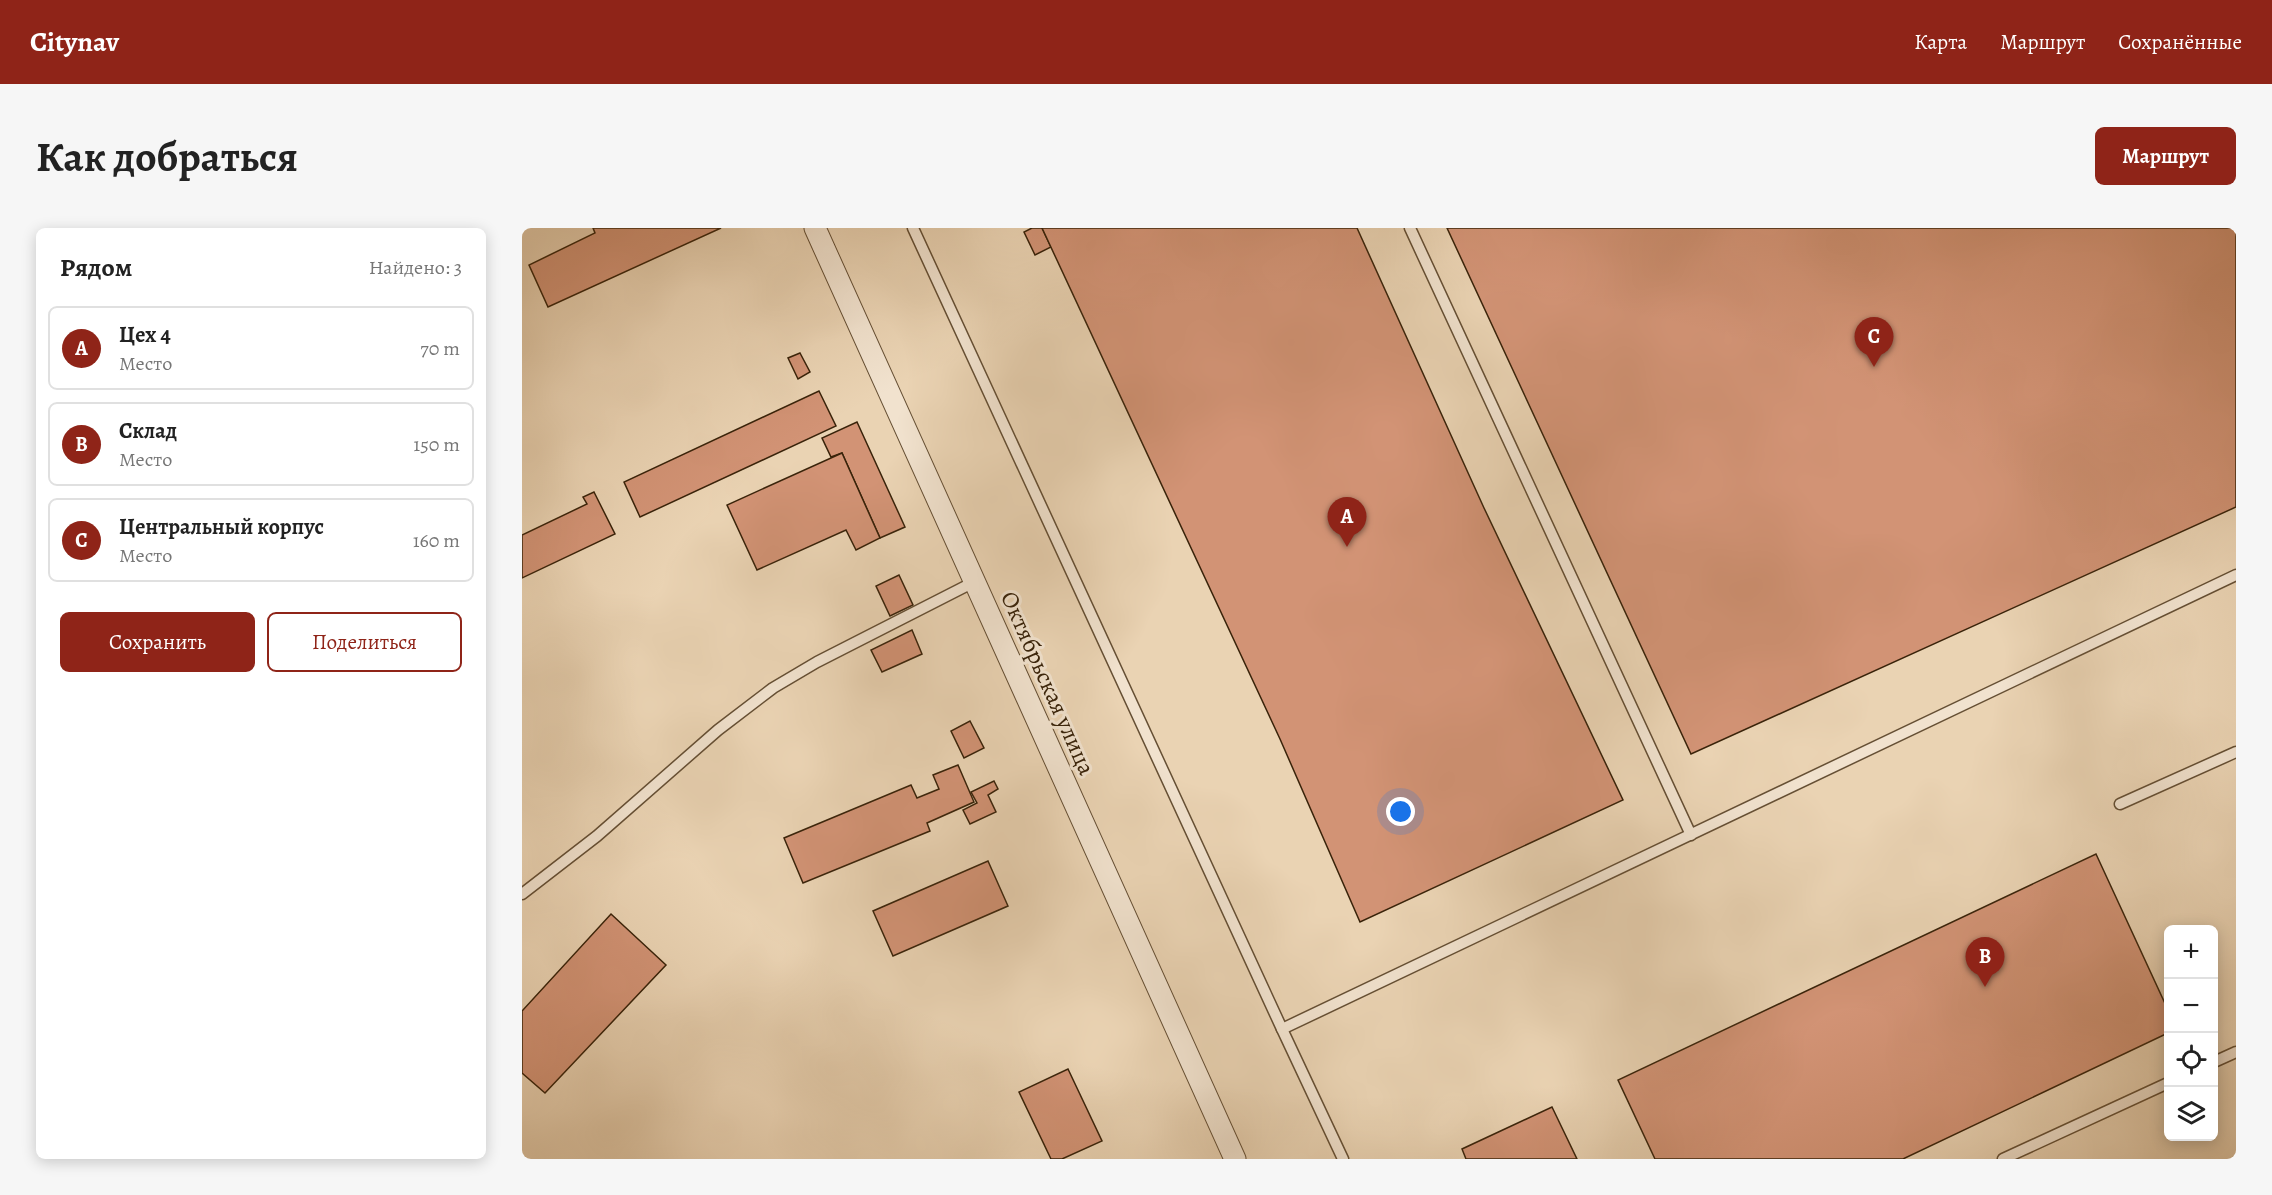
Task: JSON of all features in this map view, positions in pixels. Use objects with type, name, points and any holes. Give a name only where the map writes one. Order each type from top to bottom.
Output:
[{"type":"street","name":"Октябрьская улица","points":[[815,228],[1235,1159]]},
{"type":"lane","points":[[913,228],[1343,1159]]},
{"type":"lane","points":[[1410,228],[1691,835]]},
{"type":"lane","points":[[1282,1029],[2236,575]]},
{"type":"lane","points":[[522,894],[597,836],[718,730],[772,688],[817,662],[974,582]]},
{"type":"lane","points":[[2120,804],[2236,752]]},
{"type":"lane","points":[[2218,1060],[2236,1052]]},
{"type":"lane","points":[[2003,1159],[2164,1085]]},
{"type":"building","points":[[593,228],[721,228],[548,307],[529,265],[595,233]]},
{"type":"building","points":[[1032,228],[1042,228],[1051,247],[1035,255],[1024,232]]},
{"type":"building","points":[[1042,228],[1357,228],[1484,508],[1623,800],[1360,922],[1280,739]]},
{"type":"building","points":[[1447,228],[2236,228],[2236,507],[1691,754]]},
{"type":"building","points":[[800,353],[810,372],[798,379],[788,358]]},
{"type":"building","points":[[819,391],[836,426],[640,517],[624,482]]},
{"type":"building","points":[[857,422],[905,527],[880,538],[842,453],[831,457],[822,438]]},
{"type":"building","points":[[842,453],[880,538],[856,550],[846,530],[757,570],[727,505]]},
{"type":"building","points":[[594,492],[615,534],[522,578],[522,535],[587,504],[583,497]]},
{"type":"building","points":[[899,575],[913,605],[890,616],[876,586]]},
{"type":"building","points":[[912,630],[922,654],[882,672],[871,650]]},
{"type":"building","points":[[970,721],[984,748],[964,758],[951,731]]},
{"type":"building","points":[[958,765],[974,802],[927,823],[930,831],[803,883],[784,838],[911,785],[917,798],[939,789],[933,775]]},
{"type":"building","points":[[994,781],[998,789],[988,795],[996,812],[970,824],[963,810],[977,803],[971,792]]},
{"type":"building","points":[[2096,854],[2164,1001],[2164,1035],[1903,1159],[1655,1159],[1618,1080]]},
{"type":"building","points":[[988,861],[1008,906],[893,956],[873,911]]},
{"type":"building","points":[[611,914],[666,965],[545,1093],[522,1073],[522,1011]]},
{"type":"building","points":[[1068,1069],[1102,1141],[1062,1159],[1051,1159],[1019,1092]]},
{"type":"building","points":[[1552,1107],[1577,1159],[1466,1159],[1462,1149]]},
{"type":"place","name":"Центральный корпус","points":[[1874,367]]},
{"type":"place","name":"Цех 4","points":[[1347,547]]},
{"type":"place","name":"Склад","points":[[1985,987]]}]
